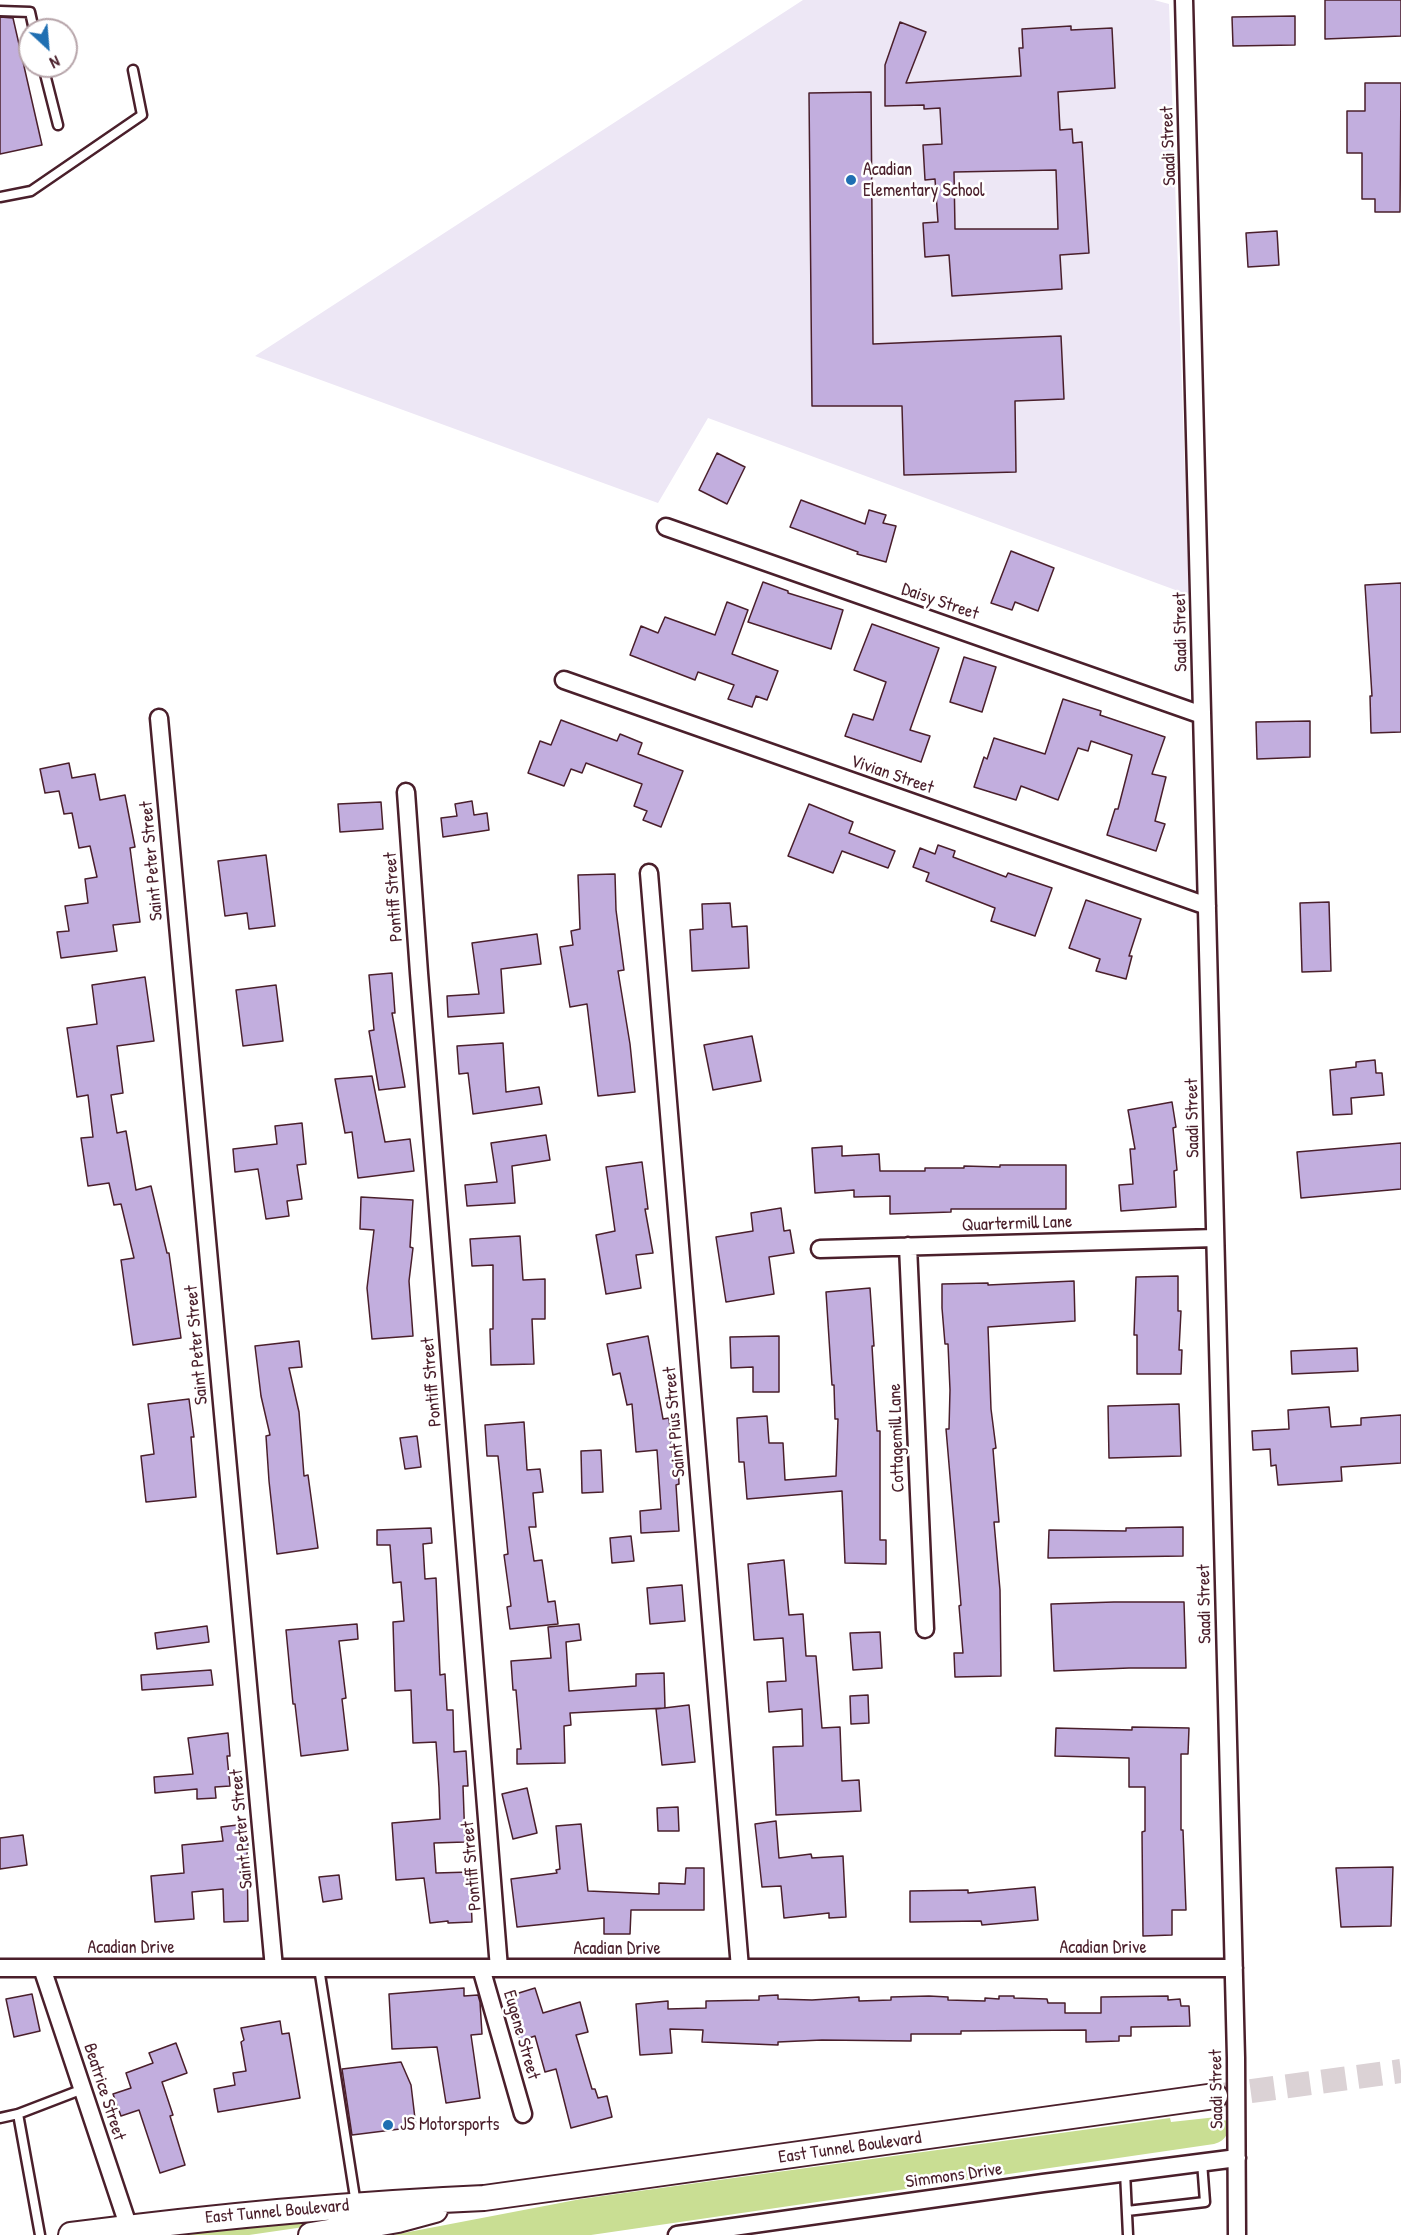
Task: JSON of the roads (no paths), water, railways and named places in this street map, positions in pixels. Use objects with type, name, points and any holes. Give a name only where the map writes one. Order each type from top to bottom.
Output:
[{"type":"main road","name":"East Tunnel Boulevard","points":[[72,2235],[214,2217],[356,2204],[484,2198],[1215,2096]]},
{"type":"main road","name":"East Tunnel Boulevard","points":[[311,2235],[398,2220],[484,2198]]},
{"type":"street","name":"Saadi Street","points":[[1184,0],[1234,1968],[1238,2235]]},
{"type":"street","name":"Daisy Street","points":[[666,527],[1202,715]]},
{"type":"street","name":"Vivian Street","points":[[564,681],[1207,906]]},
{"type":"street","name":"Saint Peter Street","points":[[159,718],[274,1968]]},
{"type":"street","name":"Pontiff Street","points":[[406,792],[420,997],[500,1968]]},
{"type":"street","name":"Saint Pius Street","points":[[649,873],[740,1968]]},
{"type":"street","name":"Quartermill Lane","points":[[820,1249],[1215,1238]]},
{"type":"street","name":"Cottagemill Lane","points":[[908,1246],[925,1629]]},
{"type":"street","name":"Acadian Drive","points":[[0,1968],[1234,1968]]},
{"type":"street","name":"Beatrice Street","points":[[42,1968],[129,2228]]},
{"type":"street","name":"Eugene Street","points":[[481,1968],[523,2114]]},
{"type":"street","name":"Simmons Drive","points":[[677,2235],[1237,2158]]},
{"type":"lane","points":[[0,10],[30,12],[31,18]]},
{"type":"lane","points":[[0,196],[31,190],[142,116],[133,70]]},
{"type":"lane","points":[[47,78],[58,125]]},
{"type":"lane","points":[[319,1968],[356,2204]]},
{"type":"lane","points":[[0,2118],[18,2114],[83,2089]]},
{"type":"lane","points":[[18,2114],[40,2235]]},
{"type":"lane","points":[[1127,2211],[1205,2202],[1202,2162]]},
{"type":"lane","points":[[1125,2172],[1128,2235]]},
{"type":"tunnel","points":[[1215,2096],[1401,2071]]},
{"type":"place","name":"Acadian Elementary School","points":[[851,180]]},
{"type":"place","name":"JS Motorsports","points":[[388,2125]]}]
